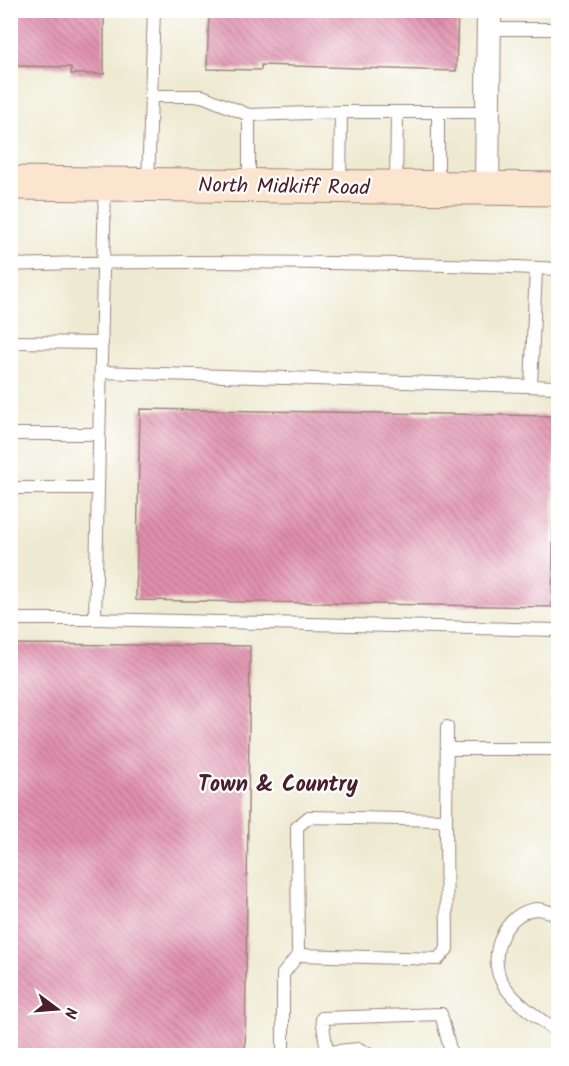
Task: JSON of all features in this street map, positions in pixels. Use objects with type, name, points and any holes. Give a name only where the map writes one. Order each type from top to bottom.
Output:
[{"type":"main road","name":"North Midkiff Road","points":[[10,183],[558,189]]},
{"type":"street","points":[[487,188],[489,20]]},
{"type":"lane","points":[[148,185],[154,10]]},
{"type":"lane","points":[[489,20],[558,30]]},
{"type":"lane","points":[[152,96],[202,96],[249,115],[341,112],[488,112]]},
{"type":"lane","points":[[340,187],[341,112]]},
{"type":"lane","points":[[396,187],[397,112]]},
{"type":"lane","points":[[438,112],[438,188]]},
{"type":"lane","points":[[249,115],[249,185]]},
{"type":"lane","points":[[95,619],[105,184]]},
{"type":"lane","points":[[10,265],[218,261],[558,269]]},
{"type":"lane","points":[[531,386],[536,268]]},
{"type":"lane","points":[[10,342],[102,343]]},
{"type":"lane","points":[[101,372],[558,387]]},
{"type":"lane","points":[[10,434],[99,434]]},
{"type":"lane","points":[[10,488],[98,488]]},
{"type":"lane","points":[[10,619],[558,630]]},
{"type":"lane","points":[[298,955],[438,959],[447,949],[447,727]]},
{"type":"lane","points":[[447,748],[558,749]]},
{"type":"lane","points":[[283,1056],[283,974],[298,955],[297,827],[309,817],[446,820]]},
{"type":"lane","points":[[558,914],[537,909],[516,916],[501,937],[495,957],[500,979],[511,996],[558,1032]]},
{"type":"lane","points":[[372,1056],[359,1049],[327,1054],[322,1018],[441,1014],[450,1056]]},
{"type":"building","points":[[10,10],[104,10],[104,74],[71,74],[71,67],[10,66]]},
{"type":"building","points":[[209,10],[458,10],[456,71],[261,65],[261,70],[207,69]]},
{"type":"building","points":[[140,409],[555,416],[552,607],[136,600]]},
{"type":"building","points":[[10,644],[250,646],[245,1056],[10,1056]]},
{"type":"district","name":"Town & Country","points":[[278,783]]}]
